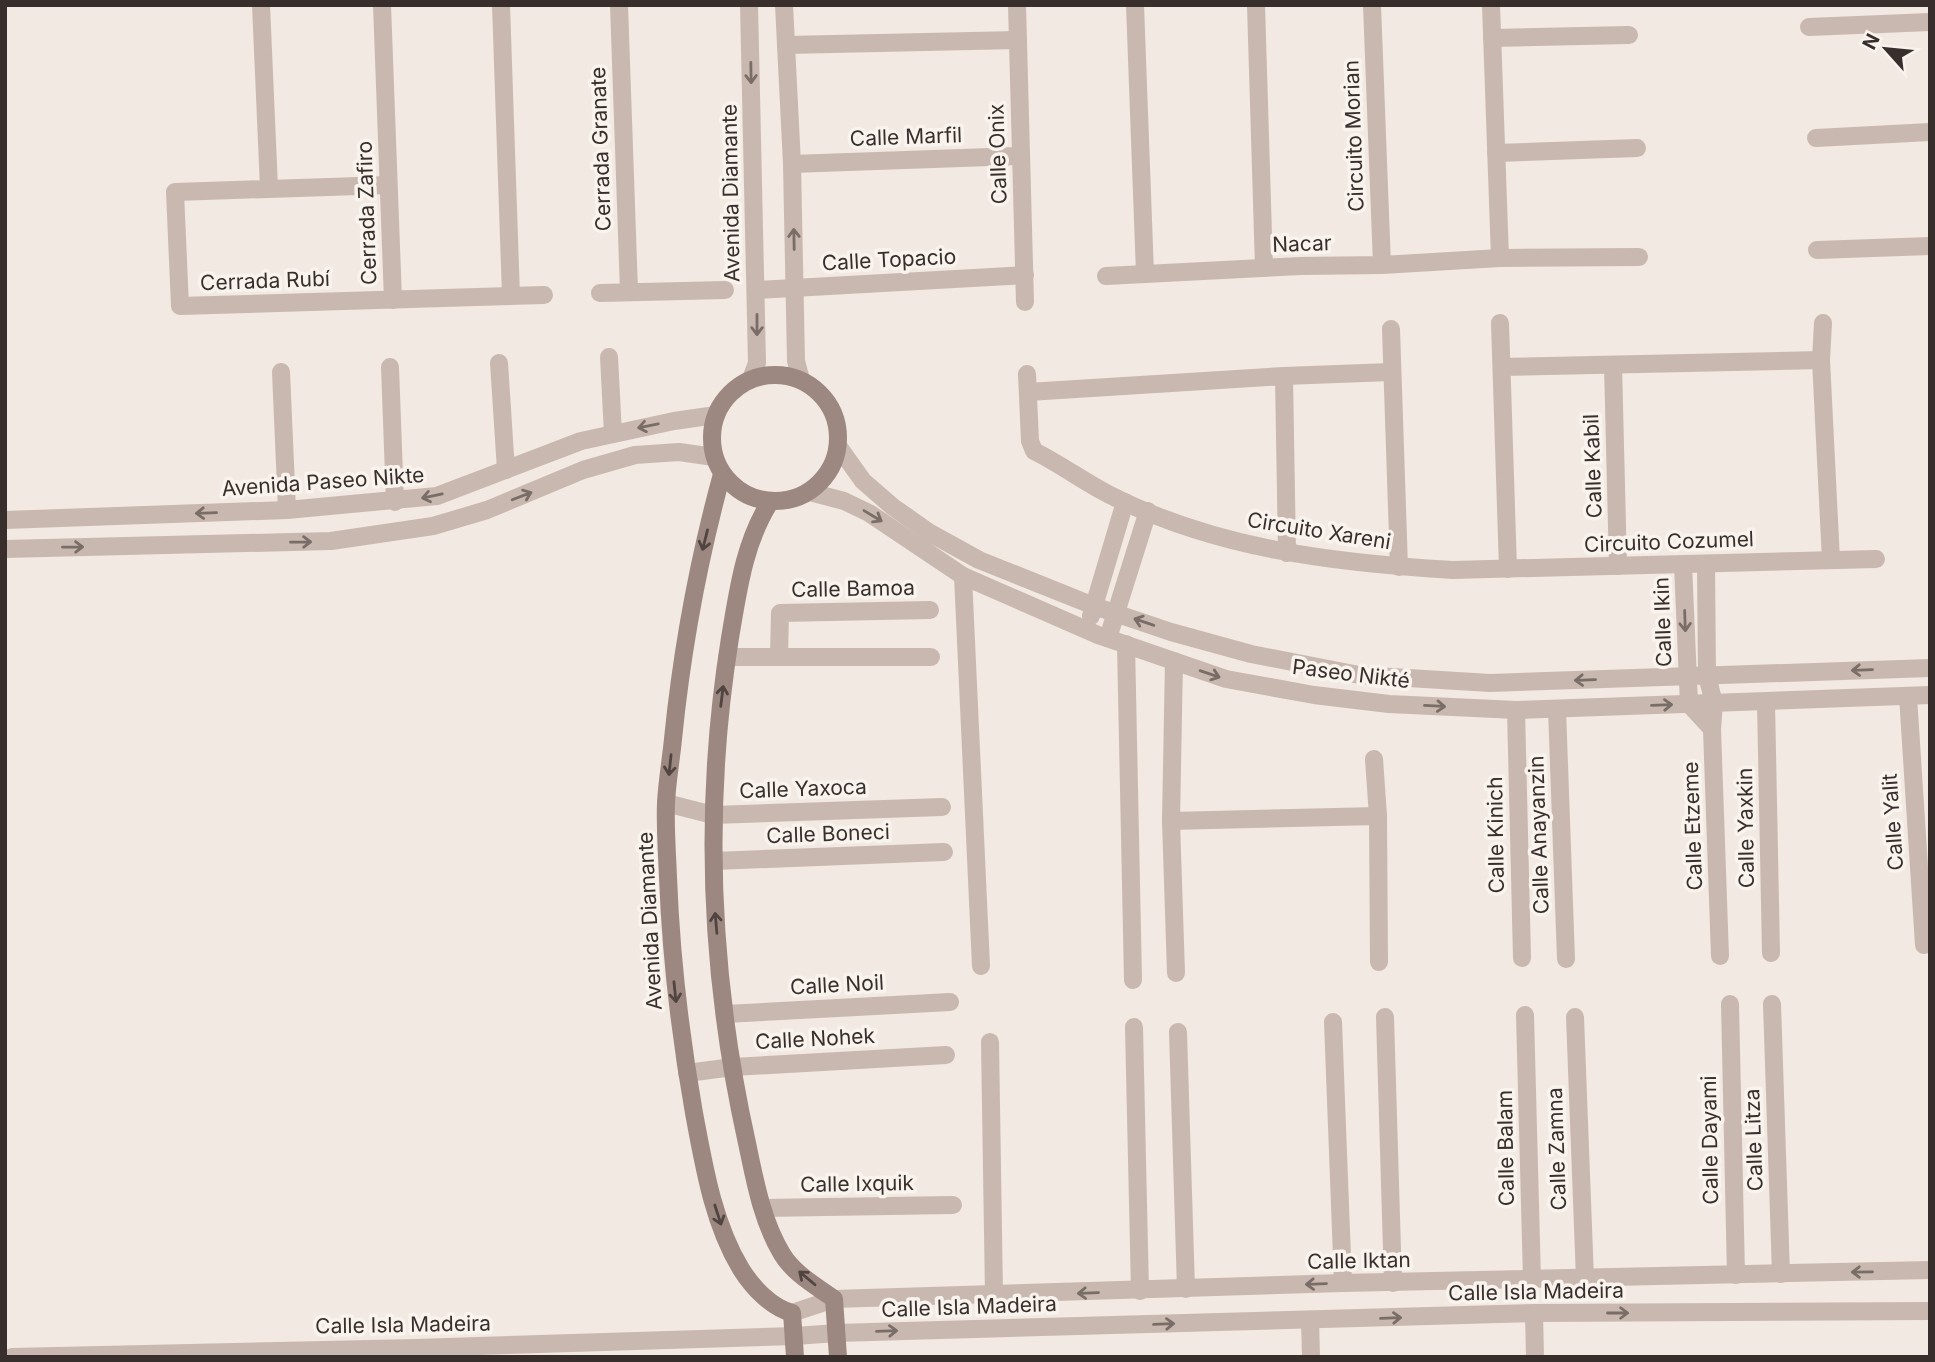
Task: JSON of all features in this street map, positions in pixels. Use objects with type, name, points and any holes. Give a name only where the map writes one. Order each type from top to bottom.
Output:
[{"type":"street","points":[[261,5],[269,188]]},
{"type":"street","name":"Cerrada Zafiro","points":[[382,5],[393,300],[544,295]]},
{"type":"street","points":[[501,5],[511,296]]},
{"type":"street","name":"Cerrada Granate","points":[[619,5],[629,291]]},
{"type":"street","name":"Avenida Diamante","points":[[749,5],[757,290],[757,363],[751,379]]},
{"type":"street","points":[[784,5],[792,164],[796,360],[801,380]]},
{"type":"street","name":"Calle Onix","points":[[1017,5],[1025,302]]},
{"type":"street","points":[[1135,5],[1145,274]]},
{"type":"street","points":[[1256,5],[1265,268]]},
{"type":"street","name":"Circuito Morian","points":[[1372,5],[1382,265]]},
{"type":"street","points":[[1491,5],[1500,258]]},
{"type":"street","points":[[1809,27],[1930,22]]},
{"type":"street","points":[[1492,38],[1629,36]]},
{"type":"street","points":[[786,46],[1018,40]]},
{"type":"street","points":[[1816,138],[1930,132]]},
{"type":"street","points":[[1496,153],[1636,148]]},
{"type":"street","name":"Calle Marfil","points":[[792,164],[1021,156]]},
{"type":"street","name":"Cerrada Rubí","points":[[388,184],[175,192],[180,306],[393,300]]},
{"type":"street","points":[[1817,250],[1930,246]]},
{"type":"street","name":"Nacar","points":[[1106,276],[1500,258],[1639,257]]},
{"type":"street","name":"Calle Topacio","points":[[757,290],[1025,275]]},
{"type":"street","points":[[600,293],[725,290]]},
{"type":"street","points":[[1500,323],[1508,569]]},
{"type":"street","points":[[1822,323],[1821,360],[1831,560]]},
{"type":"street","name":"Circuito Xareni","points":[[1391,329],[1399,566],[1287,553],[1224,539],[1125,502],[1034,451],[1030,441],[1028,383],[1391,372]]},
{"type":"street","points":[[609,357],[613,434]]},
{"type":"street","points":[[1502,367],[1821,360]]},
{"type":"street","points":[[499,363],[506,470]]},
{"type":"street","name":"Calle Kabil","points":[[1613,365],[1618,566]]},
{"type":"street","points":[[390,367],[395,502]]},
{"type":"street","points":[[281,372],[287,510]]},
{"type":"street","points":[[784,375],[801,380],[817,391],[830,407],[837,425],[838,446],[833,464],[824,479],[810,492],[793,499],[770,502],[752,498],[735,488],[722,474],[714,457],[711,436],[716,415],[724,400],[736,388],[751,379],[784,375]]},
{"type":"street","points":[[1284,376],[1287,553]]},
{"type":"street","name":"Avenida Paseo Nikte","points":[[5,520],[287,510],[437,496],[581,441],[716,415]]},
{"type":"street","name":"Paseo Nikté","points":[[838,446],[863,481],[893,507],[930,533],[979,560],[1094,606],[1171,632],[1251,654],[1359,674],[1490,683],[1930,668]]},
{"type":"street","points":[[5,549],[331,541],[433,526],[487,510],[583,470],[635,455],[679,452],[714,457]]},
{"type":"street","name":"Avenida Diamante","points":[[722,474],[697,570],[685,638],[666,803],[670,942],[678,1021],[687,1073],[703,1159],[718,1219],[741,1270],[764,1297],[792,1313]]},
{"type":"street","name":"Paseo Nikté","points":[[810,492],[844,501],[869,513],[964,576],[1108,638],[1226,679],[1314,695],[1390,704],[1516,710],[1930,695]]},
{"type":"street","points":[[770,502],[758,521],[746,555],[727,657],[717,740],[713,815],[714,893],[739,1108],[762,1208],[783,1256],[804,1278],[834,1299],[838,1357]]},
{"type":"street","points":[[1086,629],[1125,502]]},
{"type":"street","points":[[1108,638],[1147,511]]},
{"type":"street","name":"Circuito Cozumel","points":[[1399,566],[1453,570],[1876,559]]},
{"type":"street","name":"Calle Ikin","points":[[1683,564],[1689,704]]},
{"type":"street","name":"Calle Ikin","points":[[1706,564],[1707,676],[1714,703]]},
{"type":"street","points":[[964,576],[981,966]]},
{"type":"street","name":"Calle Bamoa","points":[[779,657],[780,613],[930,610]]},
{"type":"street","points":[[1126,644],[1133,980]]},
{"type":"street","points":[[727,657],[931,657]]},
{"type":"street","points":[[1174,662],[1171,821],[1176,973]]},
{"type":"street","name":"Calle Yalit","points":[[1908,696],[1924,946]]},
{"type":"street","name":"Calle Yaxkin","points":[[1766,702],[1771,953]]},
{"type":"street","points":[[1712,729],[1714,703]]},
{"type":"street","points":[[1689,704],[1712,729]]},
{"type":"street","name":"Calle Anayanzin","points":[[1557,709],[1566,959]]},
{"type":"street","name":"Calle Kinich","points":[[1516,710],[1522,958]]},
{"type":"street","name":"Calle Etzeme","points":[[1712,729],[1720,956]]},
{"type":"street","points":[[1374,759],[1378,816],[1379,962]]},
{"type":"street","name":"Calle Yaxoca","points":[[666,803],[713,815],[942,807]]},
{"type":"street","points":[[1171,821],[1378,816]]},
{"type":"street","name":"Calle Boneci","points":[[713,861],[944,852]]},
{"type":"street","name":"Calle Noil","points":[[726,1014],[950,1002]]},
{"type":"street","name":"Calle Dayami","points":[[1730,1004],[1736,1275]]},
{"type":"street","name":"Calle Litza","points":[[1772,1004],[1781,1274]]},
{"type":"street","name":"Calle Balam","points":[[1525,1015],[1532,1280]]},
{"type":"street","points":[[1385,1017],[1393,1283]]},
{"type":"street","name":"Calle Zamna","points":[[1575,1017],[1585,1279]]},
{"type":"street","points":[[1333,1022],[1343,1283]]},
{"type":"street","points":[[1134,1027],[1140,1291]]},
{"type":"street","points":[[1178,1032],[1186,1289]]},
{"type":"street","points":[[990,1042],[994,1295]]},
{"type":"street","name":"Calle Nohek","points":[[687,1073],[733,1067],[946,1055]]},
{"type":"street","name":"Calle Ixquik","points":[[762,1208],[953,1205]]},
{"type":"street","name":"Calle Iktan","points":[[792,1313],[834,1299],[1343,1283],[1930,1270]]},
{"type":"street","name":"Calle Isla Madeira","points":[[12,1357],[416,1353],[837,1333],[1534,1313],[1930,1311]]},
{"type":"street","points":[[792,1313],[795,1357]]},
{"type":"street","points":[[1534,1313],[1535,1357]]},
{"type":"street","points":[[1310,1320],[1311,1357]]}]
